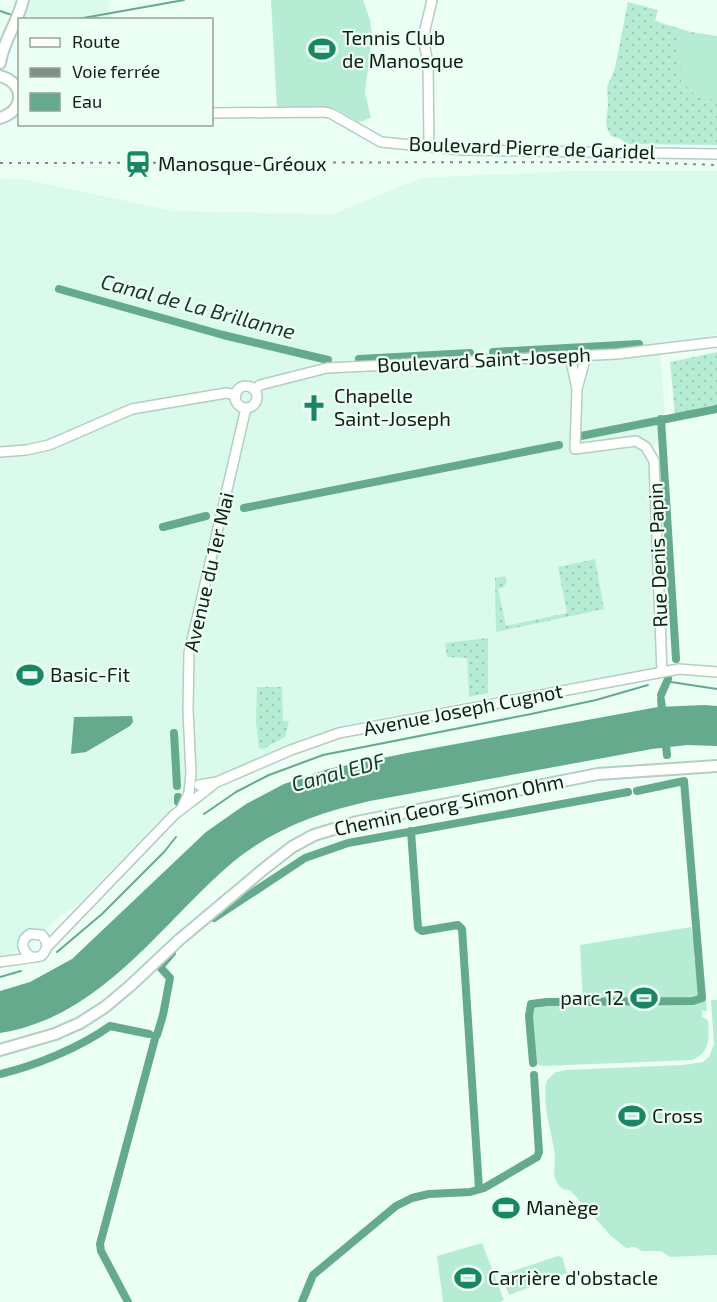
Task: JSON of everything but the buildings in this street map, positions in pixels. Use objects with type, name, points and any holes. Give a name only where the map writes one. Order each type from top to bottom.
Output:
[{"type":"main road","points":[[22,18],[25,0]]},
{"type":"main road","points":[[0,63],[2,52],[25,0]]},
{"type":"main road","points":[[18,29],[6,56],[6,66],[18,95]]},
{"type":"main road","points":[[0,76],[12,81]]},
{"type":"main road","points":[[0,118],[16,114]]},
{"type":"main road","name":"Chemin Georg Simon Ohm","points":[[0,1050],[47,1037],[80,1023],[105,1007],[194,927],[281,854],[299,842],[322,832],[357,822],[605,773],[717,766]]},
{"type":"street","points":[[429,147],[428,63],[423,38],[432,0]]},
{"type":"street","name":"Boulevard Pierre de Garidel","points":[[213,113],[325,112],[381,142],[429,147],[474,150],[717,154]]},
{"type":"street","name":"Boulevard Saint-Joseph","points":[[254,390],[260,385],[324,368],[586,356],[717,342]]},
{"type":"street","points":[[570,356],[577,389]]},
{"type":"street","points":[[577,389],[586,356]]},
{"type":"street","points":[[249,387],[254,390],[257,396],[252,407],[246,408],[238,404],[236,395],[238,390],[249,387]]},
{"type":"street","name":"Rue Denis Papin","points":[[577,389],[575,449],[631,441],[641,443],[650,451],[654,461],[663,672]]},
{"type":"street","points":[[0,452],[49,445],[132,409],[226,393],[236,395]]},
{"type":"street","name":"Avenue du 1er Mai","points":[[195,790],[191,773],[188,710],[189,653],[246,408]]},
{"type":"street","name":"Avenue Joseph Cugnot","points":[[195,790],[291,750],[339,733],[681,669],[717,672]]},
{"type":"street","points":[[0,962],[41,956],[46,942],[59,934],[182,808],[195,790]]},
{"type":"street","points":[[30,956],[26,954],[23,946],[24,939],[30,934],[38,933],[46,942]]},
{"type":"street","points":[[0,962],[23,946]]},
{"type":"shaded area","points":[[29,0],[109,0],[109,10],[114,18],[24,18]]},
{"type":"shaded area","name":"Tennis Club de Manosque","points":[[271,0],[363,0],[370,20],[372,37],[365,92],[371,118],[359,122],[334,108],[277,108]]},
{"type":"shaded area","points":[[628,2],[658,10],[655,21],[691,32],[717,36],[717,145],[626,144],[621,139],[611,136],[606,123],[607,87],[615,68]]},
{"type":"shaded area","points":[[679,32],[717,38],[717,100],[697,97],[681,81]]},
{"type":"shaded area","points":[[569,171],[717,171],[717,335],[660,346],[666,431],[646,455],[651,488],[652,552],[659,668],[472,700],[346,725],[208,781],[176,804],[80,902],[10,955],[0,957],[0,179],[18,178],[174,211],[333,214],[421,178]]},
{"type":"shaded area","points":[[717,352],[717,406],[675,414],[670,362]]},
{"type":"shaded area","points":[[595,559],[604,609],[496,632],[495,578],[505,576],[507,582],[504,587],[498,589],[506,626],[567,613],[558,567]]},
{"type":"shaded area","points":[[488,638],[488,693],[469,697],[467,658],[447,657],[445,643]]},
{"type":"shaded area","points":[[257,687],[282,687],[283,721],[289,721],[285,737],[263,749],[259,748],[256,722]]},
{"type":"shaded area","name":"parc 12","points":[[691,927],[694,959],[701,969],[705,990],[707,1011],[702,1011],[702,1017],[708,1020],[708,1044],[703,1053],[692,1060],[543,1066],[536,1064],[532,1005],[583,1003],[580,945]]},
{"type":"shaded area","name":"Cross","points":[[711,1000],[717,1000],[717,1255],[670,1257],[661,1251],[626,1248],[611,1236],[570,1190],[562,1188],[556,1181],[555,1156],[545,1099],[547,1080],[556,1072],[566,1070],[683,1065],[703,1062],[709,1057],[714,1044]]},
{"type":"shaded area","name":"Carrière d'obstacle","points":[[482,1243],[504,1300],[500,1302],[443,1302],[437,1256]]},
{"type":"shaded area","points":[[558,1256],[562,1257],[567,1273],[509,1295],[501,1275]]},
{"type":"water","name":"Canal EDF","points":[[717,706],[717,746],[687,745],[652,749],[370,801],[298,823],[264,840],[233,862],[127,965],[99,988],[69,1008],[36,1024],[0,1033],[0,991],[30,982],[72,959],[206,832],[246,804],[284,784],[328,769],[407,753],[658,707]]},
{"type":"water","points":[[132,716],[133,722],[130,726],[86,752],[71,754],[74,717]]},
{"type":"waterway","points":[[83,18],[184,0]]},
{"type":"waterway","points":[[0,11],[12,15]]},
{"type":"waterway","name":"Canal de La Brillanne","points":[[59,289],[223,335],[328,360]]},
{"type":"waterway","name":"Canal de La Brillanne","points":[[493,352],[639,344]]},
{"type":"waterway","name":"Canal de La Brillanne","points":[[359,359],[470,353]]},
{"type":"waterway","points":[[581,436],[717,409]]},
{"type":"waterway","points":[[661,419],[676,659]]},
{"type":"waterway","points":[[244,508],[559,445]]},
{"type":"waterway","points":[[163,527],[206,516]]},
{"type":"waterway","points":[[661,695],[668,679]]},
{"type":"waterway","points":[[671,682],[717,689]]},
{"type":"waterway","points":[[204,814],[236,792],[269,775],[323,755],[531,714],[596,700],[648,685]]},
{"type":"waterway","points":[[661,700],[663,716]]},
{"type":"waterway","points":[[174,733],[177,786]]},
{"type":"waterway","points":[[665,737],[667,755]]},
{"type":"waterway","points":[[533,1063],[529,1016],[531,1004],[693,1001],[702,998],[684,781],[637,791]]},
{"type":"waterway","points":[[214,918],[305,858],[348,843],[628,792]]},
{"type":"waterway","points":[[178,797],[178,802]]},
{"type":"waterway","points":[[411,831],[418,928],[422,931],[458,925],[462,929],[479,1189]]},
{"type":"waterway","points":[[57,952],[102,914],[176,837]]},
{"type":"waterway","points":[[157,1035],[170,978],[160,967],[172,953]]},
{"type":"waterway","points":[[0,977],[21,971]]},
{"type":"waterway","points":[[0,1074],[57,1055],[110,1026],[149,1034]]},
{"type":"waterway","points":[[128,1302],[101,1251],[100,1244],[156,1035]]},
{"type":"waterway","points":[[302,1302],[313,1275],[396,1206],[412,1198],[429,1194],[470,1192],[484,1188],[537,1157],[539,1152],[534,1075]]},
{"type":"railway","points":[[0,163],[632,162],[717,165]]},
{"type":"place","name":"Tennis Club de Manosque","points":[[322,49]]},
{"type":"place","name":"Manosque-Gréoux","points":[[138,164]]},
{"type":"place","name":"Chapelle Saint-Joseph","points":[[314,408]]},
{"type":"place","name":"Basic-Fit","points":[[30,675]]},
{"type":"place","name":"parc 12","points":[[644,998]]},
{"type":"place","name":"Cross","points":[[632,1116]]},
{"type":"place","name":"Manège","points":[[506,1208]]},
{"type":"place","name":"Carrière d'obstacle","points":[[468,1278]]}]
